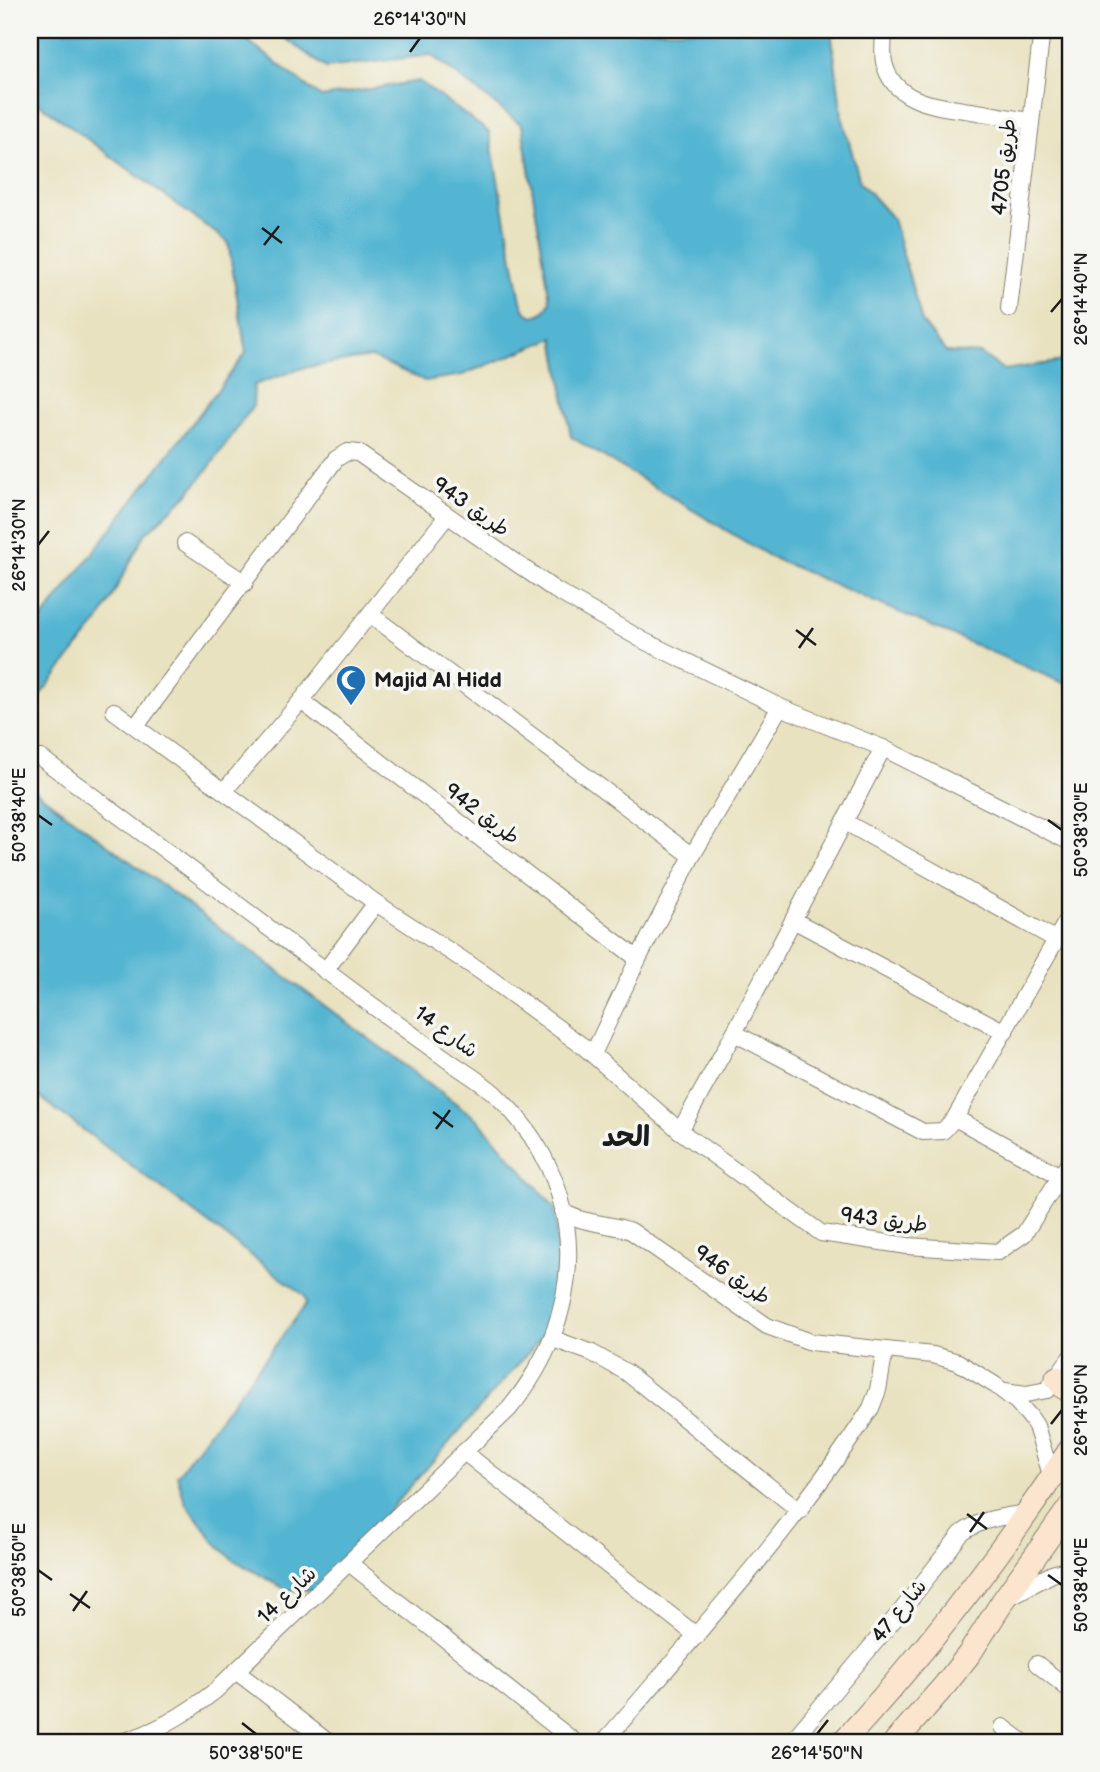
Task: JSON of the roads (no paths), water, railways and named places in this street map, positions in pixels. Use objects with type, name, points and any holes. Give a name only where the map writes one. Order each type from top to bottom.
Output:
[{"type":"street","points":[[884,30],[884,61],[890,76],[898,88],[916,100],[942,108],[1030,121]]},
{"type":"street","name":"طريق 4705","points":[[1009,309],[1042,30]]},
{"type":"street","name":"طريق 943","points":[[136,726],[336,459],[347,452],[358,453],[555,590],[644,641],[780,706],[883,748],[1070,842]]},
{"type":"street","points":[[225,791],[371,615],[447,516]]},
{"type":"street","points":[[185,542],[245,583]]},
{"type":"street","points":[[371,615],[692,856]]},
{"type":"street","name":"طريق 942","points":[[301,701],[638,959]]},
{"type":"street","points":[[593,1054],[638,959],[692,856],[780,706]]},
{"type":"street","name":"طريق 943","points":[[114,711],[376,903],[480,971],[593,1054],[680,1131],[821,1233],[908,1246],[998,1252],[1024,1234],[1070,1161]]},
{"type":"street","points":[[680,1131],[883,748]]},
{"type":"street","name":"شارع 14","points":[[41,758],[495,1095],[525,1128],[550,1171],[563,1211],[569,1261],[566,1292],[553,1339],[527,1387],[509,1409],[237,1672],[193,1709],[127,1741]]},
{"type":"street","points":[[845,822],[1055,939]]},
{"type":"street","points":[[326,971],[376,903]]},
{"type":"street","points":[[734,1033],[923,1132],[943,1130],[955,1118],[1070,915]]},
{"type":"street","points":[[793,920],[1004,1032]]},
{"type":"street","points":[[955,1118],[1062,1177]]},
{"type":"street","name":"طريق 946","points":[[563,1211],[577,1219],[617,1225],[631,1231],[781,1333],[811,1342],[933,1355],[958,1363],[1017,1402],[1036,1426],[1061,1483]]},
{"type":"street","points":[[553,1339],[592,1353],[626,1372],[800,1511]]},
{"type":"street","points":[[604,1742],[697,1636],[800,1511],[871,1408],[878,1390],[885,1350]]},
{"type":"street","points":[[1002,1390],[1037,1394],[1064,1384],[1070,1358]]},
{"type":"street","name":"شارع 47","points":[[843,1742],[916,1658],[1027,1513],[1061,1483],[1070,1450]]},
{"type":"street","points":[[464,1452],[697,1636]]},
{"type":"street","points":[[970,1653],[1001,1587],[1061,1483]]},
{"type":"street","points":[[895,1742],[970,1653],[1003,1601],[1070,1507]]},
{"type":"street","name":"شارع 47","points":[[791,1742],[961,1534],[969,1527],[989,1519],[1027,1513]]},
{"type":"street","points":[[349,1563],[575,1742]]},
{"type":"street","points":[[1003,1601],[1052,1574],[1070,1569]]},
{"type":"street","points":[[1037,1664],[1070,1690]]},
{"type":"street","points":[[237,1672],[328,1742]]},
{"type":"street","points":[[1003,1727],[1023,1742]]},
{"type":"water","points":[[30,30],[234,30],[321,97],[419,81],[489,132],[521,301],[525,311],[533,316],[544,311],[550,300],[522,125],[431,55],[326,68],[274,30],[831,30],[842,116],[860,182],[893,219],[922,322],[946,352],[981,354],[1004,370],[1070,360],[1070,686],[771,557],[571,437],[554,338],[462,375],[425,381],[371,357],[302,368],[254,385],[253,406],[186,496],[145,534],[99,621],[30,708],[30,635],[246,353],[228,242],[30,97]]},
{"type":"water","points":[[30,787],[477,1119],[555,1208],[559,1269],[544,1335],[319,1590],[287,1590],[232,1559],[214,1541],[185,1502],[177,1475],[302,1310],[306,1303],[304,1295],[30,1090]]},
{"type":"place","name":"Majid Al Hidd","points":[[351,707]]},
{"type":"district","name":"الحد","points":[[626,1137]]}]
